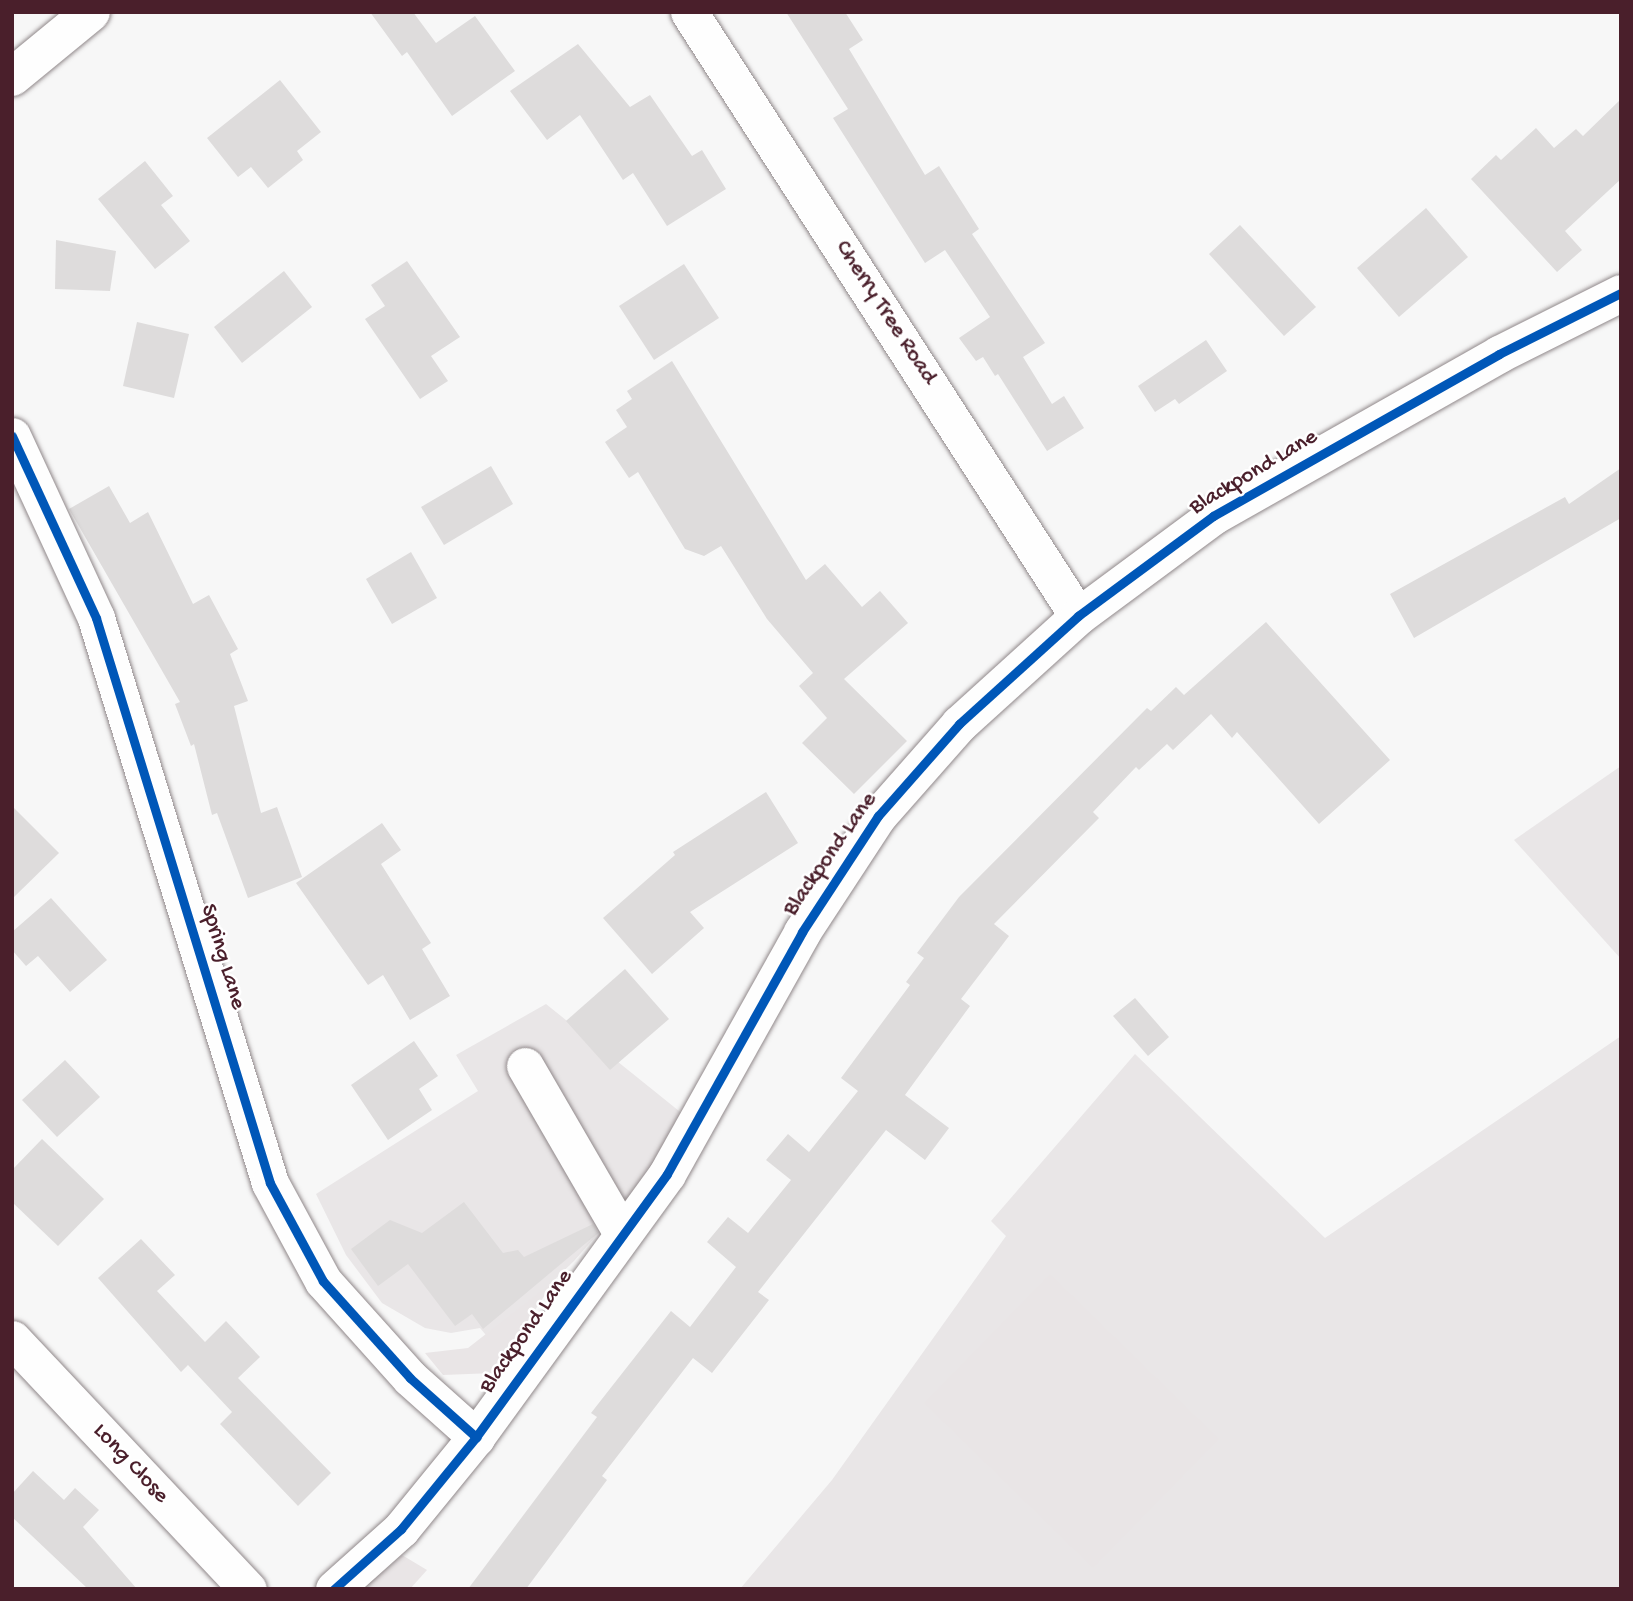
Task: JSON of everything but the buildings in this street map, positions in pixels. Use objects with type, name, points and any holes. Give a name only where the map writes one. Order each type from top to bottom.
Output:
[{"type":"main road","points":[[12,77],[91,12]]},
{"type":"street","name":"Cherry Tree Road","points":[[689,12],[1078,616]]},
{"type":"street","name":"Blackpond Lane","points":[[334,1589],[401,1529],[476,1437],[667,1174],[802,932],[878,816],[959,724],[1078,616],[1213,516],[1499,354],[1621,293]]},
{"type":"street","name":"Spring Lane","points":[[12,436],[96,618],[270,1183],[323,1281],[410,1378],[476,1437]]},
{"type":"street","points":[[525,1066],[622,1233]]},
{"type":"street","name":"Long Close","points":[[12,1339],[248,1589]]},
{"type":"shaded area","points":[[1621,766],[1621,959],[1514,840]]},
{"type":"shaded area","points":[[546,1004],[689,1119],[671,1150],[574,1261],[491,1341],[480,1328],[451,1333],[425,1328],[382,1303],[346,1255],[316,1194],[478,1091],[456,1055]]},
{"type":"shaded area","points":[[1621,1036],[1621,1589],[740,1589],[832,1480],[1006,1236],[991,1221],[1135,1054],[1325,1238]]},
{"type":"shaded area","points":[[1050,1274],[1219,1439],[1093,1568],[924,1403]]},
{"type":"shaded area","points":[[554,1281],[494,1373],[443,1375],[425,1353],[468,1348]]},
{"type":"shaded area","points":[[402,1555],[427,1570],[410,1589],[363,1589]]},
{"type":"cycle path","points":[[334,1589],[401,1529],[476,1437],[667,1174],[802,932],[878,816],[959,724],[1078,616],[1213,516],[1499,354],[1621,293]]},
{"type":"cycle path","points":[[12,436],[96,618],[270,1183],[323,1281],[410,1378],[476,1437]]}]
